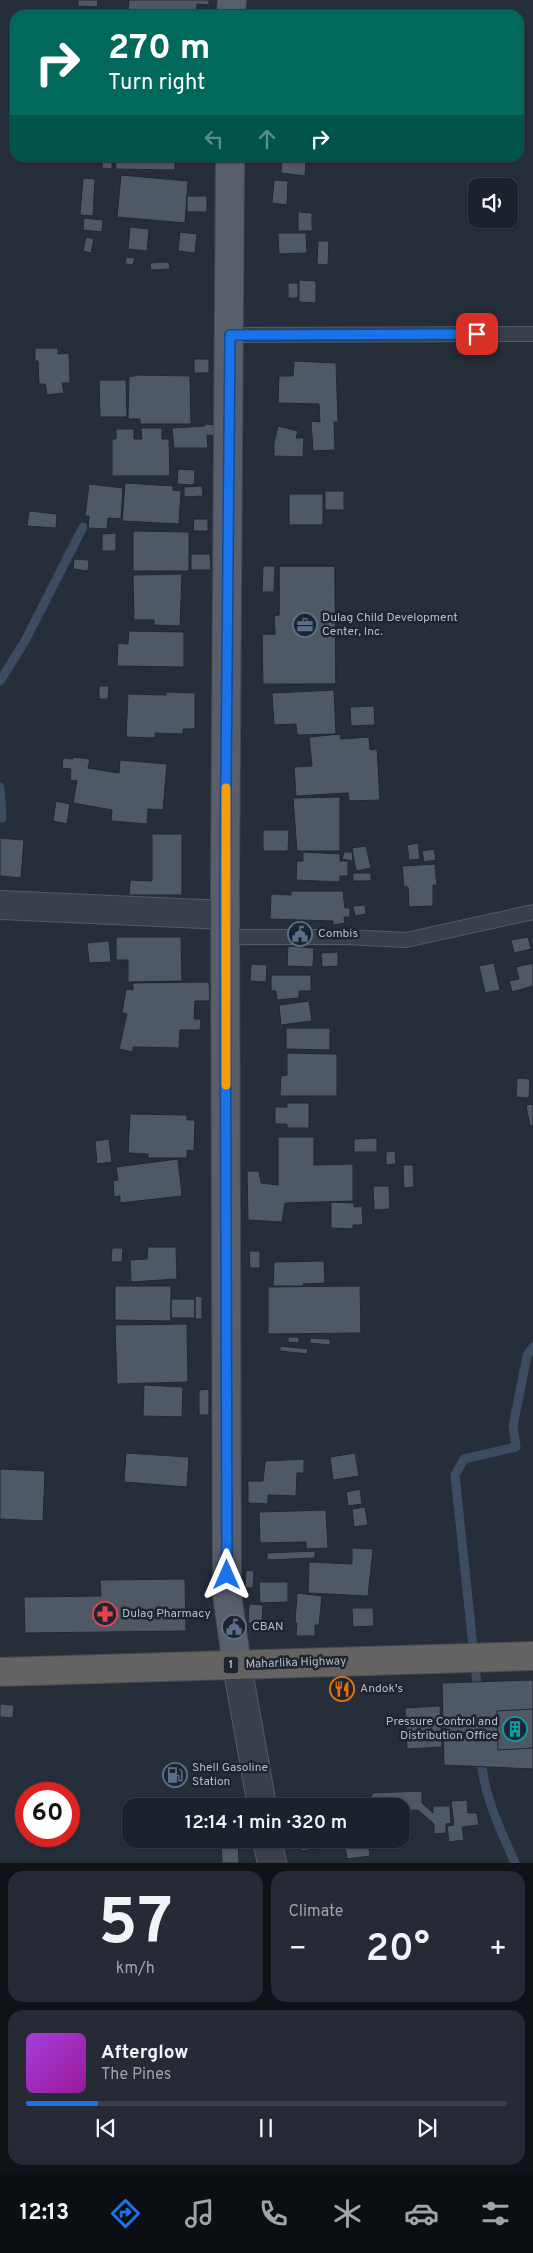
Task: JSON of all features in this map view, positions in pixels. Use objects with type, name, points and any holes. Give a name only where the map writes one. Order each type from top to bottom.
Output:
[{"type":"highway","name":"Maharlika Highway","points":[[0,1672],[533,1656]]},
{"type":"main road","points":[[230,162],[225,926],[227,1595],[236,1665]]},
{"type":"street","points":[[0,905],[225,926]]},
{"type":"street","points":[[236,1665],[261,1798]]},
{"type":"street","points":[[270,1848],[272,1863]]},
{"type":"lane","points":[[230,335],[533,334]]},
{"type":"lane","points":[[225,926],[346,937],[406,940],[533,912]]},
{"type":"building","points":[[78,0],[98,0],[97,7],[78,6]]},
{"type":"building","points":[[129,0],[209,0],[209,5],[197,4],[196,10],[128,10]]},
{"type":"building","points":[[103,162],[112,162],[112,169],[102,168]]},
{"type":"building","points":[[115,162],[175,162],[175,170],[116,169]]},
{"type":"building","points":[[282,162],[306,162],[305,176],[281,173]]},
{"type":"building","points":[[121,175],[188,181],[185,223],[117,217]]},
{"type":"building","points":[[83,178],[95,179],[93,216],[80,215]]},
{"type":"building","points":[[274,180],[288,181],[287,205],[272,203]]},
{"type":"building","points":[[187,196],[207,196],[207,212],[187,212]]},
{"type":"building","points":[[298,212],[312,213],[312,231],[298,231]]},
{"type":"building","points":[[84,218],[103,220],[102,232],[83,230]]},
{"type":"building","points":[[130,227],[149,229],[147,251],[128,249]]},
{"type":"building","points":[[180,232],[197,234],[195,253],[178,251]]},
{"type":"building","points":[[278,233],[306,233],[307,253],[279,254]]},
{"type":"building","points":[[86,237],[94,239],[91,253],[83,251]]},
{"type":"building","points":[[318,241],[329,241],[328,265],[317,264]]},
{"type":"building","points":[[126,257],[135,258],[133,265],[125,264]]},
{"type":"building","points":[[169,262],[170,269],[151,270],[150,263]]},
{"type":"building","points":[[299,280],[316,281],[316,303],[299,302]]},
{"type":"building","points":[[288,283],[298,283],[298,298],[288,298]]},
{"type":"building","points":[[35,348],[58,348],[58,354],[69,353],[70,383],[62,383],[64,393],[47,395],[45,384],[39,384],[38,361],[35,361]]},
{"type":"building","points":[[194,359],[209,359],[209,373],[194,373]]},
{"type":"building","points":[[294,361],[336,363],[338,422],[334,422],[335,450],[313,451],[311,421],[320,422],[319,404],[278,403],[279,376],[293,376]]},
{"type":"building","points":[[139,375],[190,376],[191,424],[140,424],[140,419],[128,419],[129,377]]},
{"type":"building","points":[[99,380],[126,380],[127,417],[100,417]]},
{"type":"building","points":[[204,424],[217,425],[215,436],[207,435],[208,448],[174,448],[172,428],[205,426]]},
{"type":"building","points":[[278,426],[298,431],[296,438],[304,438],[303,457],[274,456],[274,443]]},
{"type":"building","points":[[141,428],[162,428],[162,439],[169,439],[170,476],[112,476],[112,439],[116,439],[116,429],[134,429],[134,439],[142,439]]},
{"type":"building","points":[[178,469],[195,470],[194,485],[177,484]]},
{"type":"building","points":[[125,483],[173,486],[173,490],[181,491],[179,524],[122,521]]},
{"type":"building","points":[[89,484],[123,488],[121,519],[108,518],[107,529],[88,528],[89,516],[85,516]]},
{"type":"building","points":[[202,486],[203,496],[184,497],[184,487]]},
{"type":"building","points":[[325,491],[344,491],[344,510],[325,510]]},
{"type":"building","points":[[289,494],[323,494],[323,525],[289,525]]},
{"type":"building","points":[[29,511],[57,514],[56,528],[27,526]]},
{"type":"building","points":[[194,519],[208,519],[208,531],[193,531]]},
{"type":"building","points":[[133,531],[189,532],[189,571],[133,571]]},
{"type":"building","points":[[116,533],[116,551],[102,551],[102,534]]},
{"type":"building","points":[[191,554],[210,554],[211,570],[191,570]]},
{"type":"building","points":[[74,559],[89,560],[88,571],[73,569]]},
{"type":"building","points":[[263,566],[275,566],[274,592],[262,592]]},
{"type":"building","name":"Dulag Child Development Center, Inc.","points":[[279,566],[335,566],[336,684],[262,684],[262,634],[275,634],[274,615],[279,615]]},
{"type":"building","name":"Dulag Child Development Center, Inc.","points":[[279,566],[335,566],[336,684],[263,685],[262,634],[275,634],[274,615],[279,615]]},
{"type":"building","points":[[182,574],[180,626],[154,625],[154,620],[134,620],[133,575]]},
{"type":"building","points":[[129,631],[184,632],[184,667],[117,666],[118,643],[128,644]]},
{"type":"building","points":[[99,686],[109,686],[108,699],[99,699]]},
{"type":"building","points":[[334,690],[336,734],[297,735],[296,724],[274,725],[272,693]]},
{"type":"building","points":[[166,692],[195,693],[195,729],[183,729],[183,734],[155,733],[155,738],[126,737],[128,694],[166,695]]},
{"type":"building","points":[[374,706],[375,725],[351,726],[350,707]]},
{"type":"building","points":[[340,734],[341,739],[369,737],[370,750],[377,749],[380,800],[349,801],[348,793],[296,796],[294,767],[312,766],[309,737]]},
{"type":"building","points":[[73,757],[90,759],[88,768],[119,773],[120,760],[167,764],[163,810],[148,809],[147,824],[111,821],[112,810],[73,803],[77,781],[70,780],[71,769],[62,768],[63,758],[73,759]]},
{"type":"building","points":[[340,797],[340,851],[297,851],[293,798]]},
{"type":"building","points":[[56,801],[70,804],[67,824],[53,821]]},
{"type":"building","points":[[263,830],[289,830],[288,851],[263,851]]},
{"type":"building","points":[[152,834],[182,834],[182,895],[129,895],[130,880],[152,881]]},
{"type":"building","points":[[0,838],[24,840],[21,878],[0,876]]},
{"type":"building","points":[[418,843],[420,859],[409,860],[407,845]]},
{"type":"building","points":[[366,846],[371,868],[356,871],[352,848]]},
{"type":"building","points":[[434,849],[436,860],[424,862],[422,851]]},
{"type":"building","points":[[303,852],[340,854],[340,861],[348,861],[348,876],[340,876],[340,882],[296,880],[297,861],[303,861]]},
{"type":"building","points":[[344,852],[352,852],[353,861],[342,859]]},
{"type":"building","points":[[435,864],[437,885],[433,885],[433,906],[409,907],[408,887],[404,887],[402,866]]},
{"type":"building","points":[[353,873],[371,873],[371,881],[353,881]]},
{"type":"building","points":[[291,891],[343,891],[345,908],[350,908],[350,917],[344,917],[345,923],[333,925],[333,921],[270,919],[271,894],[291,895]]},
{"type":"building","points":[[365,905],[366,914],[355,916],[353,906]]},
{"type":"building","points":[[116,937],[181,937],[182,981],[128,982],[128,960],[116,960]]},
{"type":"building","points":[[528,937],[531,949],[514,953],[511,940]]},
{"type":"building","points":[[109,941],[111,962],[89,963],[87,943]]},
{"type":"building","points":[[288,946],[314,948],[313,967],[287,966]]},
{"type":"building","points":[[338,952],[338,966],[322,967],[321,953]]},
{"type":"building","points":[[494,963],[500,990],[485,993],[479,966]]},
{"type":"building","points":[[533,963],[533,986],[512,992],[509,981],[519,979],[516,967]]},
{"type":"building","points":[[251,964],[267,965],[266,982],[250,981]]},
{"type":"building","points":[[271,975],[311,975],[311,991],[299,991],[299,998],[277,1000],[276,991],[271,991]]},
{"type":"building","points":[[209,982],[210,1001],[195,1001],[194,1019],[201,1019],[200,1030],[180,1030],[179,1048],[133,1047],[133,1052],[119,1049],[127,1014],[122,1013],[126,989],[133,990],[133,983]]},
{"type":"building","points":[[309,1001],[312,1021],[281,1025],[279,1005]]},
{"type":"building","points":[[286,1028],[330,1028],[330,1050],[286,1049]]},
{"type":"building","points":[[287,1053],[337,1054],[337,1096],[280,1096],[281,1076],[287,1075]]},
{"type":"building","points":[[517,1078],[530,1079],[529,1098],[516,1097]]},
{"type":"building","points":[[287,1103],[309,1103],[309,1128],[287,1128],[287,1124],[275,1124],[275,1107],[287,1107]]},
{"type":"building","points":[[533,1104],[533,1125],[530,1126],[526,1105]]},
{"type":"building","points":[[130,1114],[187,1115],[187,1120],[195,1120],[194,1151],[187,1150],[187,1158],[148,1158],[148,1154],[128,1153]]},
{"type":"building","points":[[278,1137],[314,1137],[314,1165],[353,1164],[353,1201],[285,1203],[282,1222],[248,1220],[247,1171],[259,1171],[261,1183],[278,1185]]},
{"type":"building","points":[[377,1138],[377,1152],[354,1152],[354,1139]]},
{"type":"building","points":[[109,1139],[112,1162],[97,1164],[95,1141]]},
{"type":"building","points":[[395,1151],[396,1164],[386,1165],[386,1152]]},
{"type":"building","points":[[178,1159],[182,1196],[120,1203],[120,1196],[114,1197],[113,1181],[118,1180],[116,1167]]},
{"type":"building","points":[[403,1165],[413,1165],[414,1187],[404,1188]]},
{"type":"building","points":[[373,1186],[389,1186],[390,1209],[374,1210]]},
{"type":"building","points":[[331,1202],[354,1203],[354,1207],[362,1206],[363,1225],[353,1225],[353,1229],[331,1228]]},
{"type":"building","points":[[148,1247],[176,1247],[177,1279],[131,1282],[130,1260],[147,1259]]},
{"type":"building","points":[[112,1248],[123,1248],[122,1262],[111,1262]]},
{"type":"building","points":[[249,1251],[260,1251],[260,1268],[250,1268]]},
{"type":"building","points":[[324,1261],[325,1283],[303,1284],[303,1286],[273,1286],[274,1262]]},
{"type":"building","points":[[115,1286],[171,1286],[171,1321],[115,1320]]},
{"type":"building","points":[[360,1286],[361,1333],[268,1334],[268,1287]]},
{"type":"building","points":[[195,1296],[202,1297],[202,1319],[195,1319]]},
{"type":"building","points":[[171,1299],[195,1299],[195,1318],[171,1318]]},
{"type":"building","points":[[187,1324],[188,1382],[117,1384],[115,1325]]},
{"type":"building","points":[[288,1337],[299,1337],[299,1343],[288,1342]]},
{"type":"building","points":[[310,1338],[330,1339],[330,1345],[310,1343]]},
{"type":"building","points":[[280,1346],[308,1349],[307,1354],[280,1351]]},
{"type":"building","points":[[144,1385],[183,1387],[182,1417],[143,1416]]},
{"type":"building","points":[[209,1389],[209,1415],[199,1415],[199,1390]]},
{"type":"building","points":[[126,1453],[189,1457],[187,1487],[124,1482]]},
{"type":"building","points":[[355,1453],[359,1476],[333,1480],[330,1457]]},
{"type":"building","points":[[304,1459],[304,1473],[297,1473],[296,1496],[268,1495],[268,1504],[248,1503],[248,1481],[263,1481],[265,1461]]},
{"type":"building","points":[[0,1469],[45,1471],[43,1521],[0,1519]]},
{"type":"building","points":[[360,1489],[362,1504],[348,1506],[346,1492]]},
{"type":"building","points":[[365,1507],[368,1525],[354,1527],[352,1509]]},
{"type":"building","points":[[326,1510],[328,1548],[306,1549],[306,1542],[260,1543],[259,1512]]},
{"type":"building","points":[[352,1548],[373,1549],[368,1596],[308,1593],[309,1562],[352,1564]]},
{"type":"building","points":[[315,1551],[315,1558],[267,1560],[267,1553]]},
{"type":"building","points":[[246,1570],[254,1571],[253,1588],[245,1588]]},
{"type":"building","name":"Dulag Pharmacy","points":[[185,1579],[186,1631],[25,1633],[24,1597],[101,1596],[100,1580]]},
{"type":"building","points":[[259,1582],[288,1582],[288,1602],[260,1603]]},
{"type":"building","points":[[297,1593],[322,1596],[319,1625],[315,1625],[315,1636],[296,1636]]},
{"type":"building","points":[[249,1604],[263,1605],[262,1623],[248,1623]]},
{"type":"building","points":[[352,1608],[373,1608],[374,1626],[353,1627]]},
{"type":"building","points":[[533,1680],[533,1769],[444,1765],[442,1683]]},
{"type":"building","points":[[0,1704],[14,1705],[13,1718],[0,1717]]},
{"type":"building","points":[[440,1706],[442,1747],[407,1749],[405,1708]]},
{"type":"building","name":"Pressure Control and Distribution Office","points":[[533,1709],[533,1748],[498,1750],[497,1711]]},
{"type":"building","points":[[422,1791],[422,1803],[433,1813],[433,1806],[450,1806],[451,1823],[446,1824],[446,1833],[434,1834],[434,1824],[418,1810],[410,1810],[410,1798],[354,1798],[372,1796],[372,1793]]},
{"type":"building","points":[[467,1800],[468,1813],[477,1813],[479,1825],[462,1827],[464,1840],[449,1842],[447,1826],[454,1825],[451,1801]]},
{"type":"building","points":[[221,1848],[238,1848],[239,1863],[222,1863]]},
{"type":"building","points":[[301,1848],[323,1848],[301,1851]]},
{"type":"building","points":[[345,1848],[369,1848],[370,1856],[347,1859]]},
{"type":"waterway","points":[[0,681],[25,641],[83,527]]},
{"type":"waterway","points":[[0,787],[2,818],[0,818]]},
{"type":"waterway","points":[[478,1694],[455,1475],[464,1459],[516,1447],[513,1426],[527,1356],[533,1347]]},
{"type":"waterway","points":[[481,1757],[482,1771],[489,1798],[515,1863]]},
{"type":"slow traffic","points":[[226,788],[226,1085]]},
{"type":"place","name":"Dulag Child Development Center, Inc.","points":[[305,625]]},
{"type":"place","name":"Combis","points":[[300,934]]},
{"type":"place","name":"Dulag Pharmacy","points":[[105,1614]]},
{"type":"place","name":"CBAN","points":[[234,1627]]},
{"type":"place","name":"Andok's","points":[[342,1689]]},
{"type":"place","name":"Pressure Control and Distribution Office","points":[[515,1729]]},
{"type":"place","name":"Shell Gasoline Station","points":[[175,1775]]},
{"type":"route","points":[[227,1575],[225,887],[230,335],[477,334]]}]
